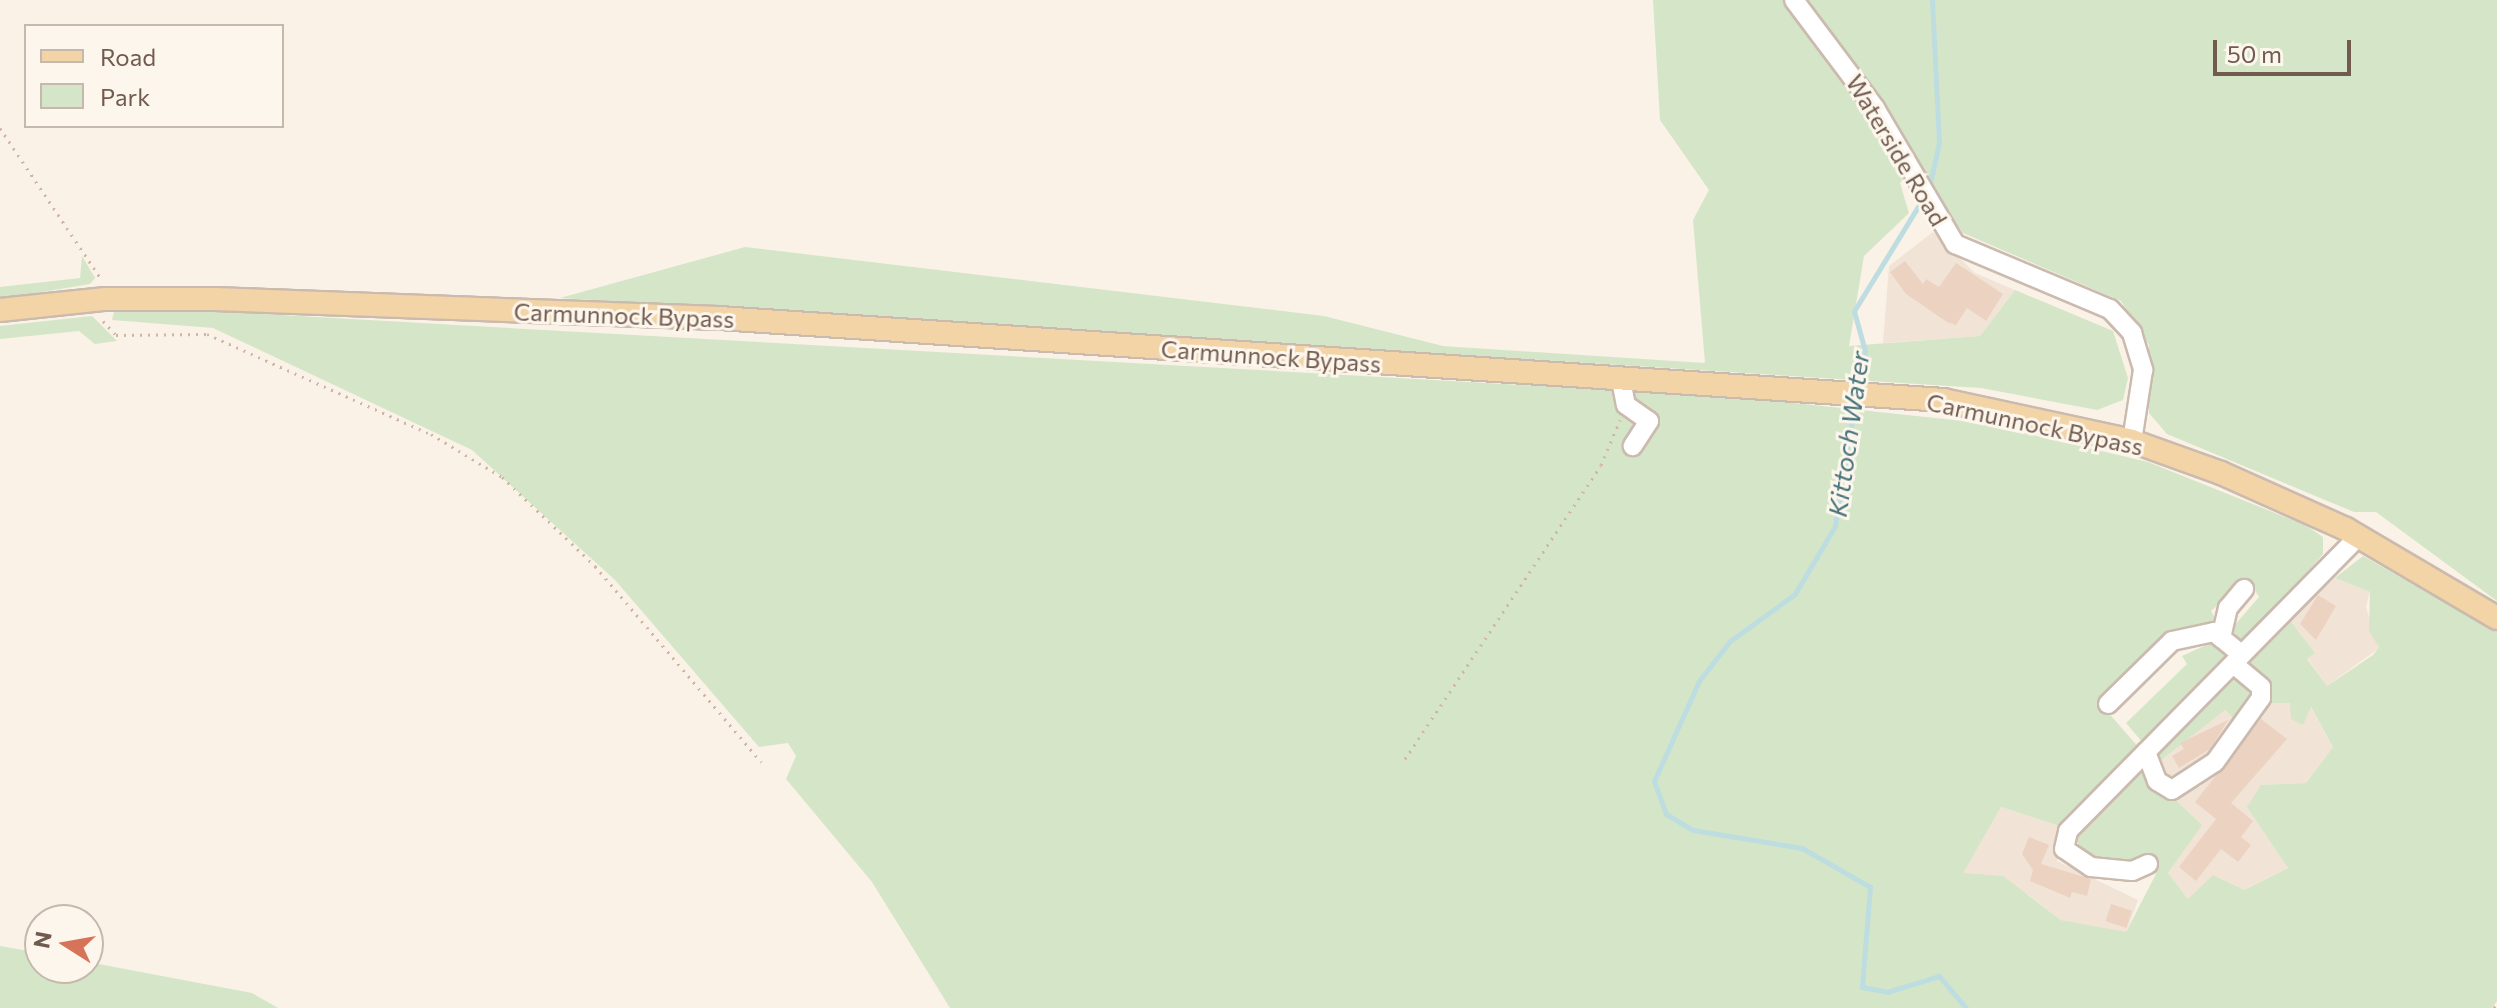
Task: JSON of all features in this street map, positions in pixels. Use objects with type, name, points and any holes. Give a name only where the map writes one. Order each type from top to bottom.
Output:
[{"type":"main road","name":"Carmunnock Bypass","points":[[0,310],[97,300],[719,318],[1943,400],[2132,441],[2359,536],[2497,618]]},
{"type":"street","name":"Waterside Road","points":[[1794,0],[1875,108],[1917,188],[1955,244],[2110,309],[2132,333],[2143,370],[2132,441]]},
{"type":"street","points":[[1621,380],[1626,405],[1649,421],[1633,446]]},
{"type":"street","points":[[2148,864],[2111,872],[2072,859],[2064,849],[2068,831],[2359,536]]},
{"type":"street","points":[[2221,638],[2228,608],[2244,589]]},
{"type":"street","points":[[2108,704],[2172,641],[2214,632],[2261,687],[2261,698],[2215,762],[2172,790],[2157,781],[2146,752]]},
{"type":"path","points":[[0,128],[100,276],[97,300],[116,335],[207,334],[431,434],[502,477],[595,566],[761,762]]},
{"type":"path","points":[[1405,759],[1601,465],[1626,405]]},
{"type":"shaded area","points":[[1933,232],[1975,273],[2015,290],[1980,336],[1883,343],[1889,266]]},
{"type":"shaded area","points":[[2335,578],[2370,592],[2366,607],[2379,648],[2327,686],[2307,658],[2315,653],[2289,619]]},
{"type":"shaded area","points":[[2266,703],[2290,703],[2303,724],[2310,706],[2333,747],[2306,783],[2261,785],[2288,868],[2244,890],[2188,899],[2168,873],[2201,825],[2175,799],[2193,784],[2200,787]]},
{"type":"shaded area","points":[[2225,710],[2241,726],[2230,740],[2190,764],[2184,779],[2164,781],[2156,764],[2163,755]]},
{"type":"shaded area","points":[[2001,807],[2063,827],[2057,861],[2138,900],[2126,933],[2061,920],[2029,895],[1962,873]]},
{"type":"green space","points":[[1653,0],[2497,0],[2497,601],[2376,512],[2354,512],[2167,434],[2149,413],[2149,345],[2121,301],[1963,233],[1915,166],[1900,183],[1909,213],[1864,256],[1849,346],[1980,336],[2015,290],[2113,331],[2128,378],[2123,400],[2097,410],[1981,388],[560,298],[745,247],[1324,316],[1443,346],[1705,363],[1693,220],[1709,190],[1660,120]]},
{"type":"green space","points":[[82,256],[95,278],[90,284],[0,299],[0,287],[80,278]]},
{"type":"green space","points":[[172,309],[1737,397],[1982,423],[2148,462],[2305,525],[2323,537],[2323,554],[2246,643],[2240,646],[2232,628],[2259,597],[2248,579],[2211,611],[2219,626],[2160,641],[2098,701],[2141,750],[2063,827],[2001,807],[1963,873],[2003,876],[2061,920],[2126,932],[2156,874],[2144,857],[2119,866],[2087,858],[2076,840],[2140,766],[2202,825],[2168,873],[2188,899],[2213,875],[2244,890],[2288,868],[2247,807],[2261,785],[2306,783],[2333,747],[2311,707],[2303,725],[2291,719],[2290,703],[2266,703],[2241,726],[2225,710],[2156,764],[2151,754],[2289,619],[2315,653],[2307,659],[2327,686],[2373,655],[2379,647],[2369,631],[2370,592],[2335,578],[2363,556],[2497,632],[2497,1001],[2492,1008],[950,1008],[872,882],[786,779],[796,756],[788,743],[759,747],[615,580],[472,450],[213,328],[112,320],[114,312]]},
{"type":"green space","points":[[92,316],[117,341],[95,344],[79,331],[0,339],[0,326]]},
{"type":"green space","points":[[2213,642],[2230,653],[2143,743],[2126,723],[2187,664],[2182,656]]},
{"type":"green space","points":[[0,946],[24,950],[24,984],[104,984],[104,965],[252,993],[278,1008],[0,1008]]},
{"type":"building","points":[[1905,261],[1923,284],[1926,279],[1939,287],[1956,263],[2003,294],[1986,321],[1967,308],[1956,325],[1947,322],[1906,294],[1890,272]]},
{"type":"building","points":[[2318,595],[2336,606],[2316,640],[2300,624]]},
{"type":"building","points":[[2261,719],[2287,739],[2231,803],[2253,821],[2241,837],[2251,845],[2238,862],[2221,849],[2196,881],[2179,867],[2216,819],[2195,802]]},
{"type":"building","points":[[2228,720],[2210,749],[2179,768],[2172,756],[2184,749],[2180,743]]},
{"type":"building","points":[[2029,837],[2049,845],[2041,864],[2091,879],[2087,896],[2072,892],[2070,898],[2030,881],[2033,870],[2022,854]]},
{"type":"building","points":[[2111,904],[2132,911],[2126,928],[2105,921]]},
{"type":"waterway","name":"Kittoch Water","points":[[1929,188],[1939,143],[1932,0]]},
{"type":"waterway","name":"Kittoch Water","points":[[1858,388],[1865,351],[1854,311],[1922,200]]},
{"type":"waterway","name":"Kittoch Water","points":[[1855,402],[1835,526],[1795,594],[1730,641],[1699,681],[1654,781],[1666,814],[1693,830],[1802,848],[1870,887],[1862,987],[1887,992],[1939,976],[1966,1008]]}]
